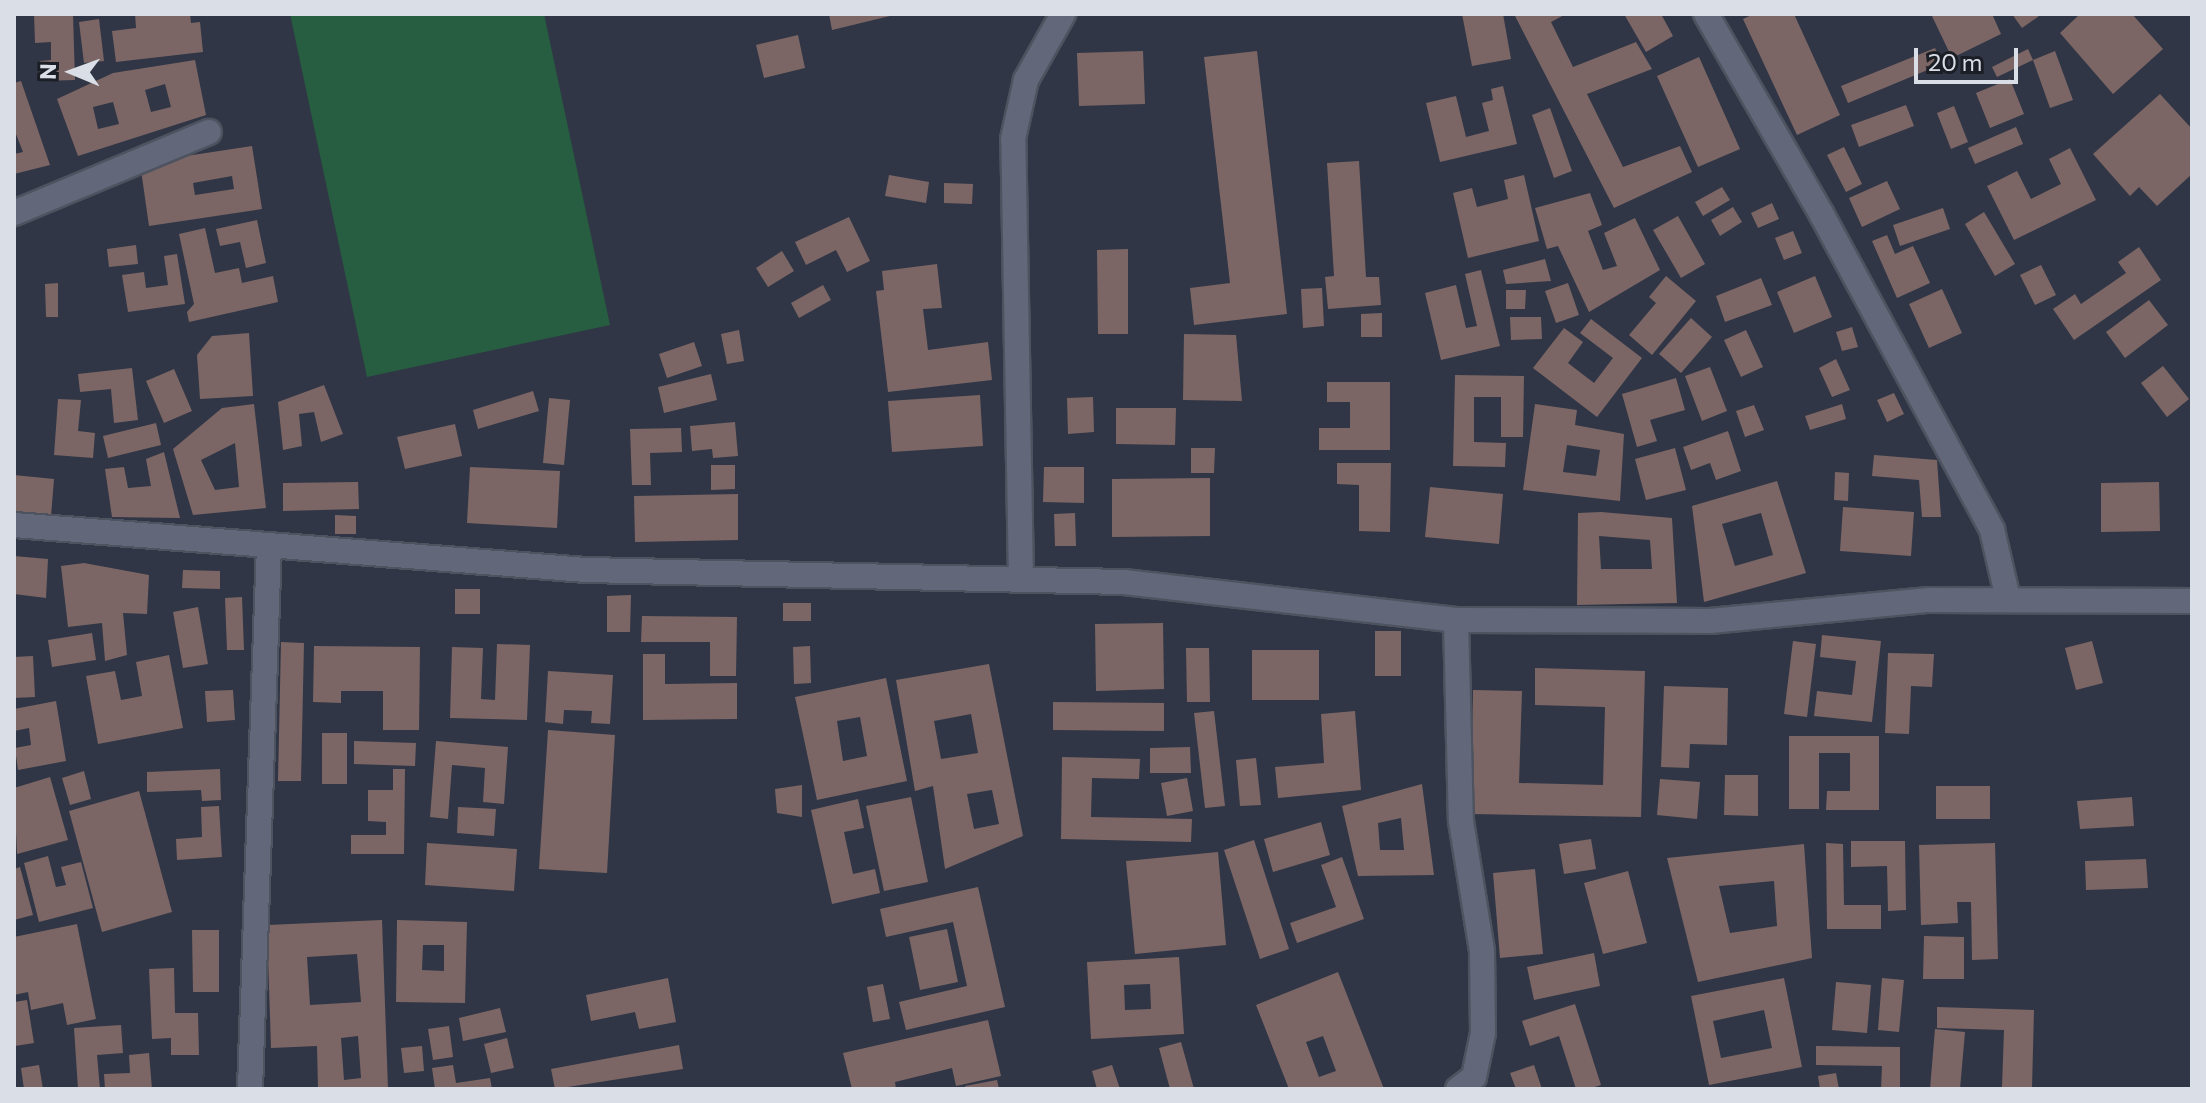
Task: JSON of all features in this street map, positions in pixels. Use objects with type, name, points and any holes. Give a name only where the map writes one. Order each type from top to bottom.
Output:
[{"type":"street","points":[[1021,580],[1013,139],[1026,80],[1063,14]]},
{"type":"street","points":[[1706,14],[1822,215],[1992,530],[2008,599]]},
{"type":"street","points":[[14,213],[209,132]]},
{"type":"street","points":[[14,525],[586,570],[1124,582],[1456,620],[1710,621],[1929,600],[2192,601]]},
{"type":"street","points":[[250,1089],[269,546]]},
{"type":"street","points":[[1456,620],[1461,821],[1482,951],[1483,1033],[1474,1077],[1458,1089]]},
{"type":"green space","points":[[290,14],[544,14],[610,325],[367,377]]},
{"type":"building","points":[[34,14],[73,14],[75,80],[40,81],[40,61],[51,60],[51,42],[35,43]]},
{"type":"building","points":[[135,14],[190,14],[191,23],[200,22],[203,52],[116,62],[112,31],[136,28]]},
{"type":"building","points":[[829,14],[894,14],[894,15],[832,30]]},
{"type":"building","points":[[1462,14],[1503,14],[1511,59],[1472,66]]},
{"type":"building","points":[[1514,14],[1566,14],[1551,22],[1573,67],[1636,42],[1652,69],[1587,94],[1623,167],[1680,146],[1692,172],[1614,208]]},
{"type":"building","points":[[1624,14],[1661,14],[1673,36],[1646,52]]},
{"type":"building","points":[[1754,14],[1794,14],[1840,115],[1797,135],[1743,19]]},
{"type":"building","points":[[1931,14],[1992,14],[2001,34],[1952,58]]},
{"type":"building","points":[[2012,14],[2042,14],[2022,28]]},
{"type":"building","points":[[2080,14],[2132,14],[2163,49],[2113,94],[2060,33]]},
{"type":"building","points":[[99,19],[104,61],[84,63],[79,22]]},
{"type":"building","points":[[798,35],[805,68],[764,78],[756,45]]},
{"type":"building","points":[[1935,48],[1942,64],[1848,103],[1841,86]]},
{"type":"building","points":[[2028,49],[2033,60],[1997,77],[1992,67]]},
{"type":"building","points":[[1143,51],[1145,104],[1079,106],[1077,53]]},
{"type":"building","points":[[1257,51],[1287,314],[1194,325],[1190,288],[1230,283],[1204,57]]},
{"type":"building","points":[[2055,51],[2073,100],[2050,108],[2033,60]]},
{"type":"building","points":[[1699,57],[1740,149],[1698,167],[1657,76]]},
{"type":"building","points":[[195,60],[206,115],[78,156],[57,99],[113,73]],"holes":[[[165,84],[171,107],[151,112],[145,90]],[[113,102],[119,124],[98,129],[93,107]]]},
{"type":"building","points":[[2010,79],[2024,114],[1990,128],[1976,93]]},
{"type":"building","points":[[21,81],[50,165],[14,174],[14,154],[23,152],[14,129],[14,83]]},
{"type":"building","points":[[1503,86],[1517,144],[1440,162],[1426,103],[1456,96],[1466,137],[1489,131],[1482,103],[1493,100],[1491,89]]},
{"type":"building","points":[[2160,94],[2192,129],[2192,174],[2157,206],[2139,187],[2130,196],[2093,154]]},
{"type":"building","points":[[1906,105],[1914,126],[1859,147],[1851,125]]},
{"type":"building","points":[[1954,106],[1968,142],[1951,149],[1937,113]]},
{"type":"building","points":[[1550,108],[1572,171],[1554,178],[1532,115]]},
{"type":"building","points":[[2016,127],[2023,144],[1975,164],[1968,148]]},
{"type":"building","points":[[252,146],[262,209],[149,226],[140,163]],"holes":[[[232,176],[234,189],[195,195],[193,183]]]},
{"type":"building","points":[[1844,147],[1862,184],[1846,192],[1827,155]]},
{"type":"building","points":[[2070,148],[2096,200],[2014,240],[1987,186],[2017,171],[2031,199],[2061,184],[2049,159]]},
{"type":"building","points":[[1359,161],[1366,277],[1379,277],[1381,305],[1328,309],[1325,277],[1334,276],[1327,163]]},
{"type":"building","points":[[889,175],[929,182],[926,203],[885,196]]},
{"type":"building","points":[[1524,175],[1539,241],[1468,258],[1453,193],[1472,188],[1477,207],[1508,199],[1504,180]]},
{"type":"building","points":[[1887,181],[1900,209],[1862,227],[1849,198]]},
{"type":"building","points":[[944,183],[973,184],[972,204],[944,203]]},
{"type":"building","points":[[1722,187],[1730,200],[1703,216],[1695,202]]},
{"type":"building","points":[[1590,193],[1602,225],[1588,231],[1603,270],[1617,266],[1604,233],[1635,218],[1660,270],[1589,312],[1558,246],[1547,249],[1535,208]]},
{"type":"building","points":[[1772,203],[1779,219],[1758,228],[1751,213]]},
{"type":"building","points":[[1733,207],[1742,222],[1720,236],[1711,220]]},
{"type":"building","points":[[1943,208],[1950,229],[1900,246],[1893,225]]},
{"type":"building","points":[[1984,212],[2015,264],[1995,276],[1965,224]]},
{"type":"building","points":[[1678,216],[1705,264],[1681,278],[1653,230]]},
{"type":"building","points":[[849,217],[870,261],[847,272],[836,250],[806,265],[795,242]]},
{"type":"building","points":[[257,220],[266,263],[246,268],[240,242],[220,246],[216,229]]},
{"type":"building","points":[[205,228],[215,273],[239,268],[242,283],[273,276],[278,302],[189,322],[187,312],[194,304],[179,234]]},
{"type":"building","points":[[1793,231],[1802,253],[1784,260],[1775,238]]},
{"type":"building","points":[[1887,235],[1895,254],[1913,246],[1930,283],[1897,298],[1872,241]]},
{"type":"building","points":[[136,245],[138,264],[109,267],[107,249]]},
{"type":"building","points":[[2139,247],[2161,280],[2074,340],[2053,309],[2075,294],[2081,304],[2126,273],[2118,262]]},
{"type":"building","points":[[1128,249],[1128,334],[1098,334],[1097,250]]},
{"type":"building","points":[[782,251],[794,271],[768,287],[756,268]]},
{"type":"building","points":[[177,254],[185,304],[128,312],[122,275],[144,272],[146,288],[168,285],[164,256]]},
{"type":"building","points":[[1545,259],[1551,281],[1506,284],[1503,270]]},
{"type":"building","points":[[937,264],[942,308],[923,309],[928,350],[988,342],[992,380],[888,392],[876,291],[884,290],[882,271]]},
{"type":"building","points":[[2041,265],[2056,295],[2035,305],[2020,275]]},
{"type":"building","points":[[1481,270],[1500,346],[1441,360],[1425,293],[1456,285],[1466,328],[1477,326],[1465,274]]},
{"type":"building","points":[[1666,276],[1696,301],[1652,355],[1629,335],[1656,303],[1649,297]]},
{"type":"building","points":[[1815,276],[1832,317],[1794,333],[1777,292]]},
{"type":"building","points":[[1761,278],[1772,305],[1725,322],[1716,296]]},
{"type":"building","points":[[58,283],[58,317],[46,317],[45,284]]},
{"type":"building","points":[[1568,283],[1579,315],[1556,323],[1545,291]]},
{"type":"building","points":[[823,285],[831,300],[799,318],[791,303]]},
{"type":"building","points":[[1322,288],[1324,326],[1303,328],[1301,289]]},
{"type":"building","points":[[1942,289],[1962,333],[1929,348],[1909,304]]},
{"type":"building","points":[[1506,290],[1526,290],[1525,309],[1506,309]]},
{"type":"building","points":[[2149,300],[2168,325],[2125,358],[2106,332]]},
{"type":"building","points":[[1382,313],[1382,337],[1361,337],[1361,314]]},
{"type":"building","points":[[1510,317],[1541,317],[1542,339],[1511,340]]},
{"type":"building","points":[[1691,318],[1712,337],[1681,373],[1659,354]]},
{"type":"building","points":[[1591,319],[1642,358],[1597,417],[1533,368],[1564,328],[1583,342],[1568,363],[1594,383],[1613,358],[1580,333]]},
{"type":"building","points":[[1852,327],[1858,347],[1842,351],[1836,332]]},
{"type":"building","points":[[739,330],[744,361],[727,364],[721,334]]},
{"type":"building","points":[[1746,330],[1763,367],[1741,377],[1724,340]]},
{"type":"building","points":[[249,333],[253,396],[200,399],[197,355],[212,336]]},
{"type":"building","points":[[1184,334],[1236,335],[1242,401],[1183,400]]},
{"type":"building","points":[[694,342],[702,366],[667,378],[659,354]]},
{"type":"building","points":[[1836,359],[1850,390],[1832,397],[1819,368]]},
{"type":"building","points":[[2163,366],[2189,399],[2167,417],[2141,383]]},
{"type":"building","points":[[1710,367],[1727,411],[1702,421],[1685,376]]},
{"type":"building","points":[[132,368],[138,420],[114,423],[111,389],[80,392],[78,374]]},
{"type":"building","points":[[174,369],[192,411],[164,423],[146,381]]},
{"type":"building","points":[[711,374],[717,400],[664,413],[658,387]]},
{"type":"building","points":[[1455,375],[1524,376],[1523,437],[1501,437],[1501,397],[1474,397],[1474,442],[1506,443],[1505,467],[1453,466]]},
{"type":"building","points":[[1676,378],[1685,410],[1650,420],[1657,441],[1637,447],[1622,394]]},
{"type":"building","points":[[1327,382],[1390,382],[1390,450],[1319,450],[1319,428],[1350,428],[1350,402],[1327,402]]},
{"type":"building","points":[[324,385],[343,434],[321,442],[314,412],[299,414],[302,446],[283,450],[278,402]]},
{"type":"building","points":[[533,391],[539,411],[478,429],[473,410]]},
{"type":"building","points":[[1894,393],[1904,414],[1887,422],[1877,400]]},
{"type":"building","points":[[980,395],[983,446],[892,452],[888,401]]},
{"type":"building","points":[[1093,397],[1094,432],[1068,434],[1067,398]]},
{"type":"building","points":[[549,398],[570,400],[564,465],[543,463]]},
{"type":"building","points":[[58,399],[81,400],[78,431],[95,433],[93,458],[54,455]]},
{"type":"building","points":[[254,404],[266,508],[193,515],[173,449],[222,408]],"holes":[[[235,443],[239,487],[215,490],[201,460]]]},
{"type":"building","points":[[1535,404],[1577,410],[1575,425],[1624,434],[1620,501],[1523,490]],"holes":[[[1567,445],[1600,450],[1596,476],[1563,472]]]},
{"type":"building","points":[[1842,404],[1846,419],[1810,430],[1805,416]]},
{"type":"building","points":[[1754,405],[1764,430],[1745,437],[1736,411]]},
{"type":"building","points":[[1116,408],[1176,408],[1175,445],[1116,444]]},
{"type":"building","points":[[735,422],[738,456],[713,458],[712,449],[692,451],[690,426]]},
{"type":"building","points":[[156,423],[161,445],[108,458],[103,436]]},
{"type":"building","points":[[455,424],[462,456],[405,469],[397,437]]},
{"type":"building","points":[[681,428],[682,452],[650,453],[651,485],[632,485],[630,429]]},
{"type":"building","points":[[1728,431],[1741,471],[1716,480],[1710,463],[1691,470],[1683,447]]},
{"type":"building","points":[[1191,448],[1215,448],[1214,473],[1191,473]]},
{"type":"building","points":[[1675,448],[1686,490],[1646,500],[1635,459]]},
{"type":"building","points":[[164,452],[180,518],[112,517],[105,469],[124,467],[128,488],[151,486],[146,459]]},
{"type":"building","points":[[1874,455],[1937,460],[1941,517],[1922,517],[1919,480],[1872,476]]},
{"type":"building","points":[[1337,463],[1391,463],[1390,532],[1359,531],[1359,485],[1337,484]]},
{"type":"building","points":[[711,465],[735,465],[735,489],[711,490]]},
{"type":"building","points":[[470,467],[560,471],[557,528],[467,523]]},
{"type":"building","points":[[1044,467],[1084,467],[1084,503],[1043,502]]},
{"type":"building","points":[[1835,472],[1849,473],[1848,501],[1834,500]]},
{"type":"building","points":[[14,475],[54,479],[51,516],[14,513]]},
{"type":"building","points":[[1210,478],[1210,536],[1112,537],[1112,479]]},
{"type":"building","points":[[1777,481],[1806,573],[1704,602],[1692,506]],"holes":[[[1761,513],[1773,555],[1735,566],[1722,524]]]},
{"type":"building","points":[[358,482],[359,509],[283,511],[283,483]]},
{"type":"building","points":[[2159,482],[2160,531],[2101,532],[2101,483]]},
{"type":"building","points":[[1430,487],[1503,494],[1499,544],[1425,537]]},
{"type":"building","points":[[738,494],[738,540],[635,542],[634,496]]},
{"type":"building","points":[[1843,507],[1914,512],[1911,556],[1840,551]]},
{"type":"building","points":[[1075,513],[1076,546],[1055,546],[1054,514]]},
{"type":"building","points":[[1578,513],[1672,518],[1677,603],[1577,605]],"holes":[[[1599,536],[1650,540],[1652,569],[1601,569]]]},
{"type":"building","points":[[335,515],[356,516],[356,534],[335,534]]},
{"type":"building","points":[[14,556],[48,559],[46,598],[14,594]]},
{"type":"building","points":[[84,563],[149,575],[147,614],[123,613],[127,655],[105,661],[102,623],[68,627],[61,566]]},
{"type":"building","points":[[183,570],[220,571],[220,589],[182,588]]},
{"type":"building","points":[[455,589],[480,589],[480,614],[455,614]]},
{"type":"building","points":[[631,595],[630,632],[607,632],[607,596]]},
{"type":"building","points":[[242,597],[244,650],[227,650],[225,598]]},
{"type":"building","points":[[783,603],[811,603],[811,621],[783,621]]},
{"type":"building","points":[[198,607],[208,664],[183,668],[173,612]]},
{"type":"building","points":[[642,616],[737,617],[736,676],[710,676],[710,642],[641,642]]},
{"type":"building","points":[[1163,623],[1164,689],[1096,691],[1095,624]]},
{"type":"building","points":[[1375,631],[1401,631],[1401,676],[1375,676]]},
{"type":"building","points":[[92,633],[96,660],[52,667],[48,640]]},
{"type":"building","points":[[1822,635],[1881,641],[1872,722],[1814,716],[1817,691],[1852,695],[1856,661],[1820,657]]},
{"type":"building","points":[[1793,641],[1816,644],[1807,717],[1784,714]]},
{"type":"building","points":[[2092,641],[2103,683],[2076,690],[2065,648]]},
{"type":"building","points":[[281,642],[304,643],[301,781],[278,781]]},
{"type":"building","points":[[497,644],[530,645],[527,720],[450,718],[452,647],[483,648],[481,699],[495,700]]},
{"type":"building","points":[[314,646],[420,647],[419,730],[383,730],[383,691],[341,691],[341,703],[313,702]]},
{"type":"building","points":[[810,646],[811,683],[794,684],[793,647]]},
{"type":"building","points":[[1186,648],[1209,648],[1210,702],[1187,702]]},
{"type":"building","points":[[1252,650],[1319,650],[1319,700],[1252,700]]},
{"type":"building","points":[[1888,653],[1934,654],[1932,687],[1911,686],[1909,734],[1885,733]]},
{"type":"building","points":[[643,654],[665,654],[665,684],[737,683],[737,719],[643,720]]},
{"type":"building","points":[[169,655],[183,728],[98,744],[86,676],[115,671],[121,700],[142,696],[136,662]]},
{"type":"building","points":[[33,656],[35,697],[14,698],[14,657]]},
{"type":"building","points":[[989,664],[1023,836],[945,869],[933,786],[915,791],[896,680]],"holes":[[[971,714],[978,753],[941,759],[934,721]],[[992,790],[999,824],[974,829],[967,794]]]},
{"type":"building","points":[[1535,668],[1645,671],[1641,817],[1471,814],[1473,690],[1522,691],[1519,783],[1603,785],[1605,707],[1535,705]]},
{"type":"building","points":[[548,671],[613,675],[610,724],[591,723],[592,711],[564,710],[563,724],[545,722]]},
{"type":"building","points":[[886,678],[907,781],[817,800],[795,697]],"holes":[[[860,717],[867,756],[843,761],[837,721]]]},
{"type":"building","points":[[1664,686],[1728,688],[1727,745],[1690,744],[1689,768],[1661,767]]},
{"type":"building","points":[[233,690],[235,720],[207,722],[205,691]]},
{"type":"building","points":[[56,701],[66,761],[18,770],[15,748],[31,745],[29,728],[14,731],[14,709]]},
{"type":"building","points":[[1053,702],[1164,703],[1164,731],[1053,730]]},
{"type":"building","points":[[1214,711],[1225,806],[1205,808],[1194,713]]},
{"type":"building","points":[[1355,711],[1361,790],[1278,798],[1275,767],[1324,763],[1321,714]]},
{"type":"building","points":[[548,730],[615,735],[607,873],[539,869]]},
{"type":"building","points":[[322,733],[347,733],[347,784],[322,784]]},
{"type":"building","points":[[1789,736],[1879,736],[1879,810],[1826,810],[1827,791],[1850,791],[1850,753],[1819,753],[1819,809],[1789,809]]},
{"type":"building","points":[[354,741],[416,743],[415,766],[354,764]]},
{"type":"building","points":[[436,741],[508,747],[504,804],[483,802],[485,768],[452,765],[448,819],[430,817]]},
{"type":"building","points":[[1190,747],[1191,773],[1150,773],[1150,748]]},
{"type":"building","points":[[1062,757],[1140,759],[1139,779],[1092,778],[1091,817],[1192,819],[1191,842],[1061,839]]},
{"type":"building","points":[[1256,758],[1261,805],[1240,806],[1236,760]]},
{"type":"building","points":[[220,769],[221,800],[202,801],[201,790],[147,792],[147,772]]},
{"type":"building","points":[[393,769],[405,769],[404,854],[351,854],[351,835],[386,835],[386,822],[368,821],[368,790],[393,790]]},
{"type":"building","points":[[84,771],[91,799],[70,805],[62,778]]},
{"type":"building","points":[[1725,775],[1758,775],[1758,816],[1724,815]]},
{"type":"building","points":[[50,777],[68,840],[17,854],[14,788]]},
{"type":"building","points":[[1187,778],[1193,811],[1167,816],[1161,783]]},
{"type":"building","points":[[1660,779],[1700,782],[1697,819],[1657,815]]},
{"type":"building","points":[[1422,784],[1434,875],[1358,876],[1342,806]],"holes":[[[1401,818],[1404,850],[1380,850],[1378,823]]]},
{"type":"building","points":[[802,785],[802,817],[777,813],[775,789]]},
{"type":"building","points":[[1936,786],[1990,786],[1990,819],[1936,819]]},
{"type":"building","points":[[139,791],[172,912],[102,932],[69,811]]},
{"type":"building","points":[[911,797],[928,882],[884,891],[866,806]]},
{"type":"building","points":[[2132,797],[2134,826],[2080,829],[2077,801]]},
{"type":"building","points":[[858,799],[864,828],[844,832],[853,874],[875,869],[880,893],[832,904],[811,810]]},
{"type":"building","points":[[219,806],[222,857],[177,860],[176,839],[202,837],[201,807]]},
{"type":"building","points":[[458,807],[496,809],[494,836],[457,833]]},
{"type":"building","points":[[1321,822],[1330,855],[1273,872],[1264,839]]},
{"type":"building","points":[[1591,839],[1596,869],[1564,874],[1559,844]]},
{"type":"building","points":[[1254,840],[1289,949],[1260,959],[1224,850]]},
{"type":"building","points":[[1851,841],[1905,841],[1906,910],[1888,911],[1887,866],[1851,867]]},
{"type":"building","points":[[427,843],[517,849],[514,891],[425,885]]},
{"type":"building","points":[[1826,843],[1843,844],[1844,905],[1881,905],[1881,929],[1827,929]]},
{"type":"building","points":[[1995,843],[1998,959],[1972,960],[1971,902],[1957,902],[1958,923],[1921,925],[1919,845]]},
{"type":"building","points":[[1804,844],[1812,958],[1698,982],[1667,858]],"holes":[[[1774,881],[1777,926],[1730,933],[1719,886]]]},
{"type":"building","points":[[1218,852],[1226,945],[1135,954],[1126,861]]},
{"type":"building","points":[[48,856],[56,887],[66,885],[61,867],[81,862],[93,908],[39,922],[24,863]]},
{"type":"building","points":[[1342,857],[1364,919],[1297,943],[1290,923],[1336,907],[1321,865]]},
{"type":"building","points":[[2146,859],[2148,888],[2086,890],[2085,861]]},
{"type":"building","points":[[20,867],[33,915],[14,920],[14,869]]},
{"type":"building","points":[[1535,869],[1543,954],[1500,958],[1493,873]]},
{"type":"building","points":[[1628,871],[1647,943],[1603,954],[1584,883]]},
{"type":"building","points":[[978,887],[1005,1007],[906,1030],[899,1002],[967,986],[953,922],[886,937],[880,909]]},
{"type":"building","points":[[382,920],[388,1089],[318,1089],[317,1046],[271,1048],[267,925]],"holes":[[[357,954],[361,1002],[310,1005],[307,957]],[[358,1036],[361,1078],[344,1080],[341,1038]]]},
{"type":"building","points":[[397,920],[467,922],[465,1003],[396,1002]],"holes":[[[423,945],[444,945],[444,971],[422,970]]]},
{"type":"building","points":[[77,924],[96,1019],[67,1025],[63,1003],[31,1010],[28,992],[14,995],[14,937]]},
{"type":"building","points":[[947,929],[958,982],[920,990],[909,937]]},
{"type":"building","points":[[192,930],[219,930],[219,992],[193,992]]},
{"type":"building","points":[[1924,936],[1964,937],[1964,979],[1923,979]]},
{"type":"building","points":[[1594,953],[1600,986],[1534,1000],[1527,967]]},
{"type":"building","points":[[1179,957],[1184,1034],[1091,1039],[1087,962]],"holes":[[[1150,984],[1151,1009],[1125,1010],[1124,985]]]},
{"type":"building","points":[[174,968],[175,1013],[198,1013],[199,1055],[171,1055],[171,1038],[152,1039],[149,969]]},
{"type":"building","points":[[1338,972],[1384,1089],[1289,1089],[1256,1005]],"holes":[[[1323,1036],[1336,1071],[1319,1077],[1306,1042]]]},
{"type":"building","points":[[668,978],[676,1022],[639,1029],[635,1012],[591,1021],[586,995]]},
{"type":"building","points":[[1784,978],[1802,1067],[1709,1085],[1691,996]],"holes":[[[1764,1010],[1772,1048],[1721,1058],[1713,1021]]]},
{"type":"building","points":[[1882,978],[1904,980],[1899,1032],[1878,1030]]},
{"type":"building","points":[[1836,982],[1871,985],[1867,1033],[1832,1030]]},
{"type":"building","points":[[883,984],[890,1019],[873,1022],[867,987]]},
{"type":"building","points":[[27,1000],[34,1043],[15,1046],[14,1002]]},
{"type":"building","points":[[1575,1004],[1601,1085],[1588,1089],[1576,1089],[1559,1036],[1530,1046],[1522,1021]]},
{"type":"building","points":[[1937,1007],[2034,1010],[2032,1088],[2002,1087],[2004,1030],[1937,1028]]},
{"type":"building","points":[[500,1008],[506,1032],[463,1041],[459,1018]]},
{"type":"building","points":[[988,1020],[1001,1076],[956,1086],[952,1068],[895,1082],[896,1089],[852,1089],[843,1053]]},
{"type":"building","points":[[121,1025],[123,1053],[97,1055],[100,1089],[78,1089],[74,1028]]},
{"type":"building","points":[[449,1026],[453,1057],[433,1060],[428,1029]]},
{"type":"building","points":[[1935,1029],[1965,1032],[1960,1089],[1930,1089]]},
{"type":"building","points":[[507,1038],[514,1068],[491,1073],[484,1044]]},
{"type":"building","points":[[1181,1042],[1194,1089],[1170,1089],[1159,1048]]},
{"type":"building","points":[[679,1045],[683,1069],[555,1089],[551,1069]]},
{"type":"building","points":[[422,1046],[424,1071],[404,1073],[401,1048]]},
{"type":"building","points":[[1816,1046],[1900,1047],[1900,1089],[1881,1089],[1882,1066],[1816,1065]]},
{"type":"building","points":[[149,1053],[152,1089],[105,1089],[104,1074],[130,1073],[129,1055]]},
{"type":"building","points":[[39,1065],[43,1089],[24,1089],[21,1068]]},
{"type":"building","points":[[453,1065],[456,1083],[490,1078],[492,1089],[435,1089],[432,1068]]},
{"type":"building","points":[[1112,1065],[1120,1089],[1097,1089],[1092,1071]]},
{"type":"building","points":[[1534,1065],[1542,1089],[1516,1089],[1510,1073]]},
{"type":"building","points":[[1836,1073],[1839,1089],[1820,1089],[1818,1076]]},
{"type":"building","points":[[997,1080],[999,1089],[966,1089],[965,1086]]}]
